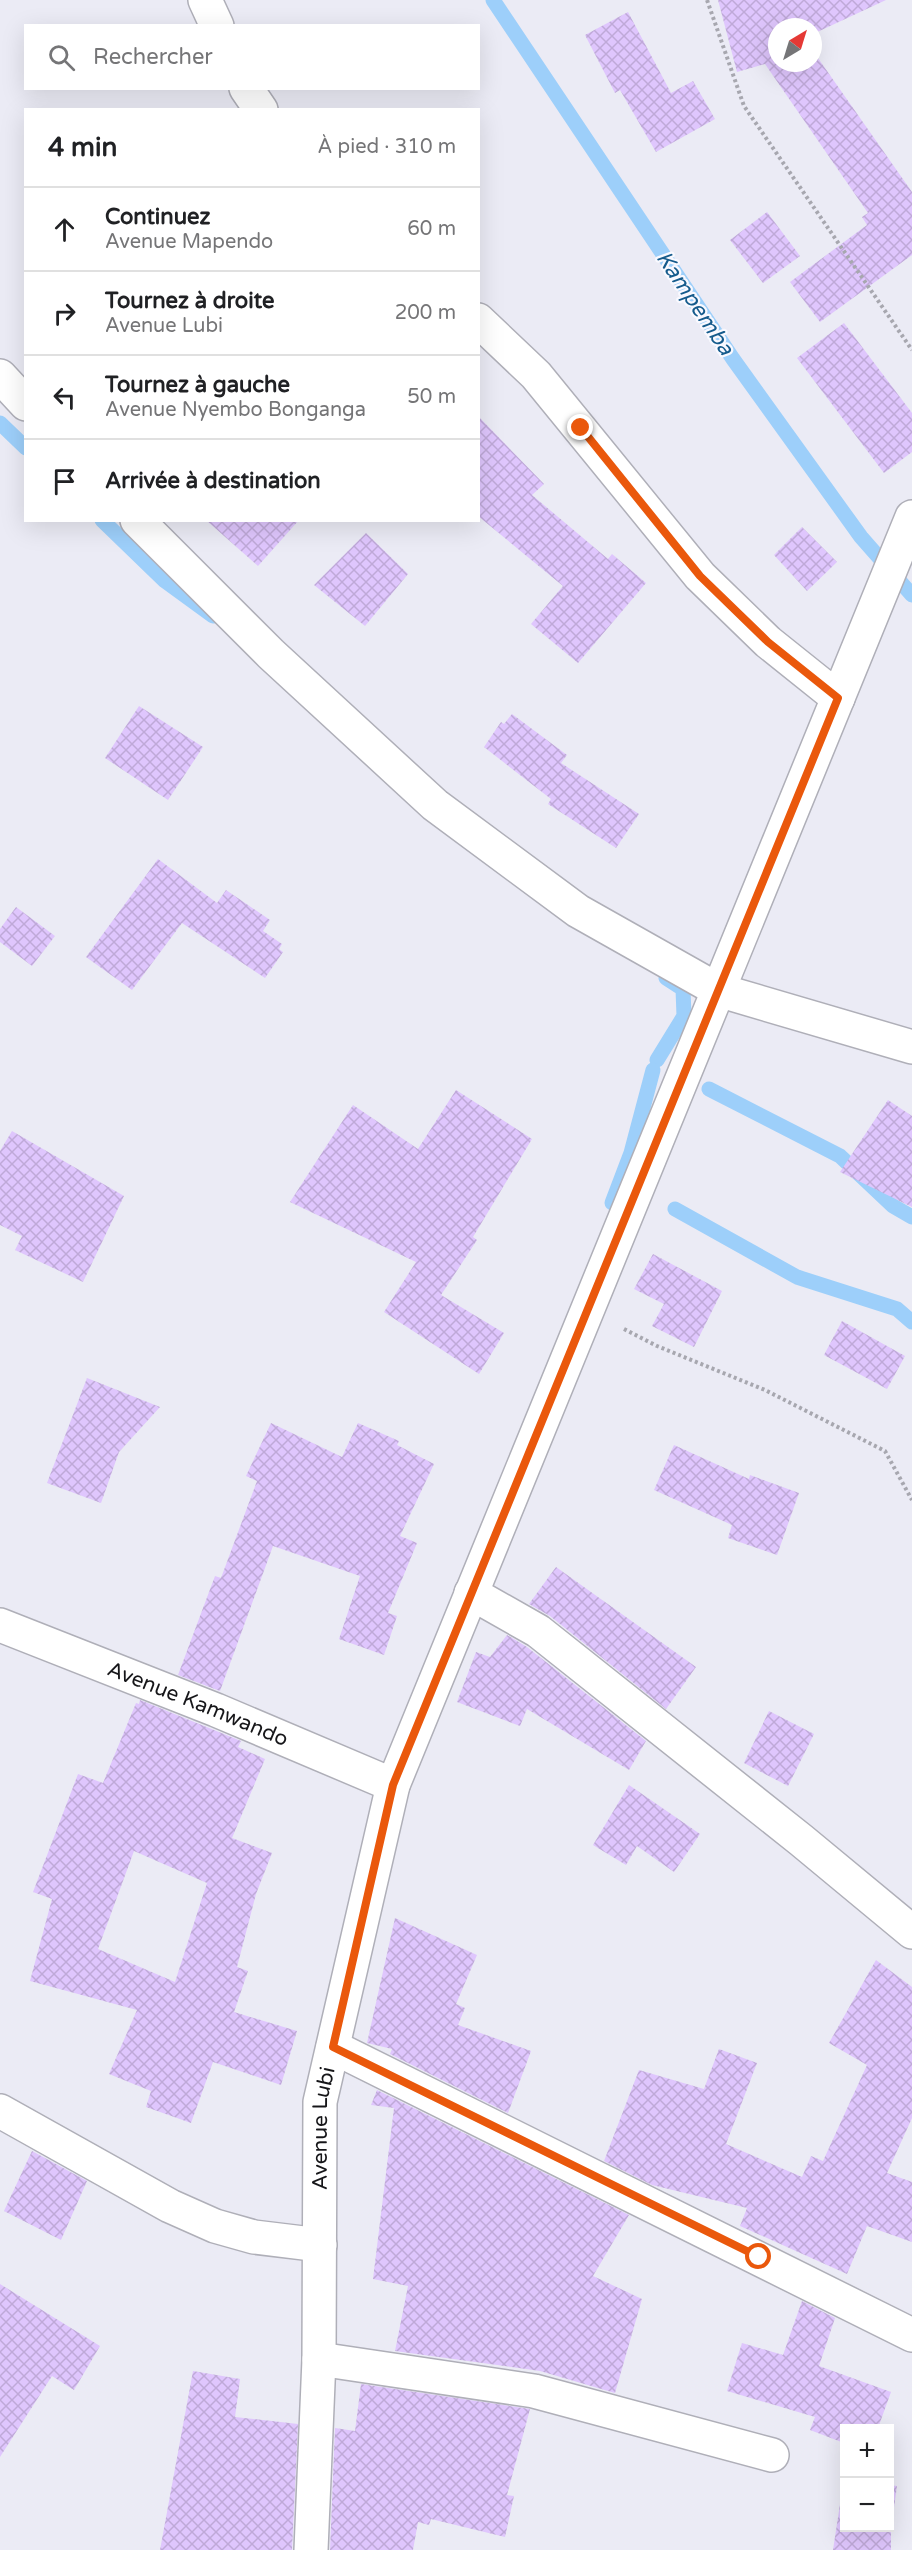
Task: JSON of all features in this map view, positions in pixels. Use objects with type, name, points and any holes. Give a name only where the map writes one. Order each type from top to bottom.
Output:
[{"type":"street","points":[[205,0],[216,24]]},
{"type":"street","points":[[247,90],[260,108]]},
{"type":"street","points":[[480,322],[536,375],[700,576],[768,642],[838,698]]},
{"type":"street","points":[[0,375],[24,402]]},
{"type":"street","name":"Avenue Lubi","points":[[311,2550],[319,2359],[321,2102],[393,1785],[912,517]]},
{"type":"street","points":[[140,522],[271,654],[435,805],[578,911],[718,990],[912,1047]]},
{"type":"street","points":[[471,1593],[538,1631],[801,1840],[912,1932]]},
{"type":"street","name":"Avenue Kamwando","points":[[0,1625],[216,1710],[393,1785]]},
{"type":"street","points":[[333,2047],[912,2334]]},
{"type":"street","points":[[0,2111],[170,2206],[214,2226],[254,2236],[320,2245]]},
{"type":"street","points":[[319,2359],[534,2391],[772,2455]]},
{"type":"path","points":[[707,0],[744,106],[912,350]]},
{"type":"path","points":[[588,1310],[657,1346],[765,1390],[885,1451],[912,1500]]},
{"type":"building","points":[[718,0],[886,0],[822,30],[822,18],[768,18],[768,68],[765,64],[737,72]]},
{"type":"building","points":[[628,12],[671,93],[693,81],[715,119],[656,152],[620,90],[615,93],[585,35]]},
{"type":"building","points":[[822,64],[912,192],[912,255],[820,322],[790,282],[867,225],[862,217],[868,213],[771,72],[822,72]]},
{"type":"building","points":[[767,212],[800,256],[763,283],[730,240]]},
{"type":"building","points":[[844,323],[912,413],[912,452],[884,473],[797,358]]},
{"type":"building","points":[[480,418],[544,484],[532,495],[608,559],[612,554],[646,583],[578,663],[531,624],[563,586],[480,518]]},
{"type":"building","points":[[208,522],[297,522],[258,566]]},
{"type":"building","points":[[802,527],[837,562],[807,591],[774,555]]},
{"type":"building","points":[[366,533],[408,574],[365,626],[314,585]]},
{"type":"building","points":[[139,706],[203,747],[168,800],[105,758]]},
{"type":"building","points":[[512,714],[567,755],[561,763],[639,814],[616,848],[548,804],[551,799],[484,747],[501,722],[504,724]]},
{"type":"building","points":[[158,859],[217,903],[226,890],[270,920],[263,931],[282,944],[279,949],[283,952],[265,978],[182,923],[132,990],[86,957]]},
{"type":"building","points":[[16,907],[55,936],[32,966],[0,942],[0,929]]},
{"type":"building","points":[[456,1090],[532,1139],[473,1237],[477,1240],[441,1295],[504,1333],[479,1374],[384,1312],[416,1262],[290,1202],[353,1105],[418,1149]]},
{"type":"building","points":[[888,1100],[912,1116],[912,1207],[840,1172]]},
{"type":"building","points":[[12,1131],[124,1196],[83,1282],[15,1250],[22,1236],[0,1225],[0,1151]]},
{"type":"building","points":[[653,1254],[722,1291],[694,1347],[652,1326],[664,1304],[634,1289]]},
{"type":"building","points":[[842,1321],[905,1356],[887,1389],[824,1355]]},
{"type":"building","points":[[87,1378],[160,1407],[119,1452],[101,1503],[47,1483]]},
{"type":"building","points":[[271,1423],[342,1457],[358,1423],[399,1441],[397,1445],[434,1464],[400,1536],[417,1543],[388,1613],[397,1616],[384,1655],[339,1639],[360,1576],[273,1546],[220,1691],[178,1675],[215,1576],[221,1578],[257,1481],[246,1476]]},
{"type":"building","points":[[674,1445],[749,1479],[750,1475],[799,1493],[777,1555],[728,1538],[732,1525],[654,1490]]},
{"type":"building","points":[[556,1567],[696,1667],[666,1709],[550,1616],[529,1604]]},
{"type":"building","points":[[507,1635],[527,1647],[646,1741],[629,1770],[527,1709],[520,1726],[457,1702],[476,1652],[490,1657]]},
{"type":"building","points":[[140,1700],[241,1741],[238,1747],[265,1759],[232,1838],[272,1853],[256,1894],[237,1967],[248,1971],[234,2012],[297,2031],[281,2085],[213,2062],[191,2123],[146,2107],[151,2091],[109,2074],[137,2010],[30,1981],[52,1899],[33,1892],[78,1774],[103,1783],[136,1703],[139,1704]],"holes":[[[134,1851],[207,1883],[175,1982],[98,1949]]]},
{"type":"building","points":[[769,1711],[814,1734],[788,1786],[744,1763]]},
{"type":"building","points":[[629,1785],[700,1834],[674,1872],[637,1846],[626,1865],[593,1845]]},
{"type":"building","points":[[395,1918],[477,1955],[456,2004],[465,2008],[458,2025],[531,2051],[508,2113],[390,2054],[392,2049],[367,2043]]},
{"type":"building","points":[[876,1960],[912,1987],[912,2118],[887,2173],[912,2182],[912,2242],[867,2226],[847,2274],[740,2226],[747,2208],[652,2185],[604,2161],[639,2070],[704,2089],[719,2049],[757,2063],[726,2144],[802,2177],[811,2156],[823,2161],[867,2065],[829,2043]]},
{"type":"building","points":[[377,2090],[629,2215],[593,2276],[642,2299],[615,2393],[540,2371],[395,2351],[408,2286],[373,2279],[394,2108],[371,2105]]},
{"type":"building","points":[[32,2151],[87,2181],[61,2240],[4,2211]]},
{"type":"building","points":[[0,2284],[100,2346],[74,2390],[52,2376],[0,2457]]},
{"type":"building","points":[[802,2301],[835,2318],[819,2366],[891,2392],[879,2424],[840,2424],[840,2441],[810,2430],[815,2417],[727,2391],[742,2343],[783,2355]]},
{"type":"building","points":[[193,2371],[240,2379],[235,2417],[298,2424],[292,2550],[160,2550]]},
{"type":"building","points":[[361,2384],[530,2409],[507,2495],[514,2496],[505,2537],[431,2519],[429,2525],[418,2522],[413,2550],[330,2550],[335,2428],[355,2431]]},
{"type":"building","points":[[894,2486],[897,2486],[894,2508]]},
{"type":"building","points":[[840,2504],[840,2532],[891,2532],[891,2550],[833,2550]]},
{"type":"waterway","name":"Kampemba","points":[[493,0],[733,359],[861,537],[912,595]]},
{"type":"waterway","points":[[0,423],[24,446]]},
{"type":"waterway","points":[[104,522],[165,581],[213,616]]},
{"type":"waterway","points":[[657,1060],[684,1016],[683,989],[666,978]]},
{"type":"waterway","points":[[612,1203],[631,1153],[653,1070]]},
{"type":"waterway","points":[[709,1089],[840,1156],[893,1206],[912,1217]]},
{"type":"waterway","points":[[675,1209],[797,1277],[897,1309],[912,1322]]},
{"type":"route","points":[[581,428],[700,576],[768,642],[838,698],[393,1785],[333,2047],[759,2257]]}]
